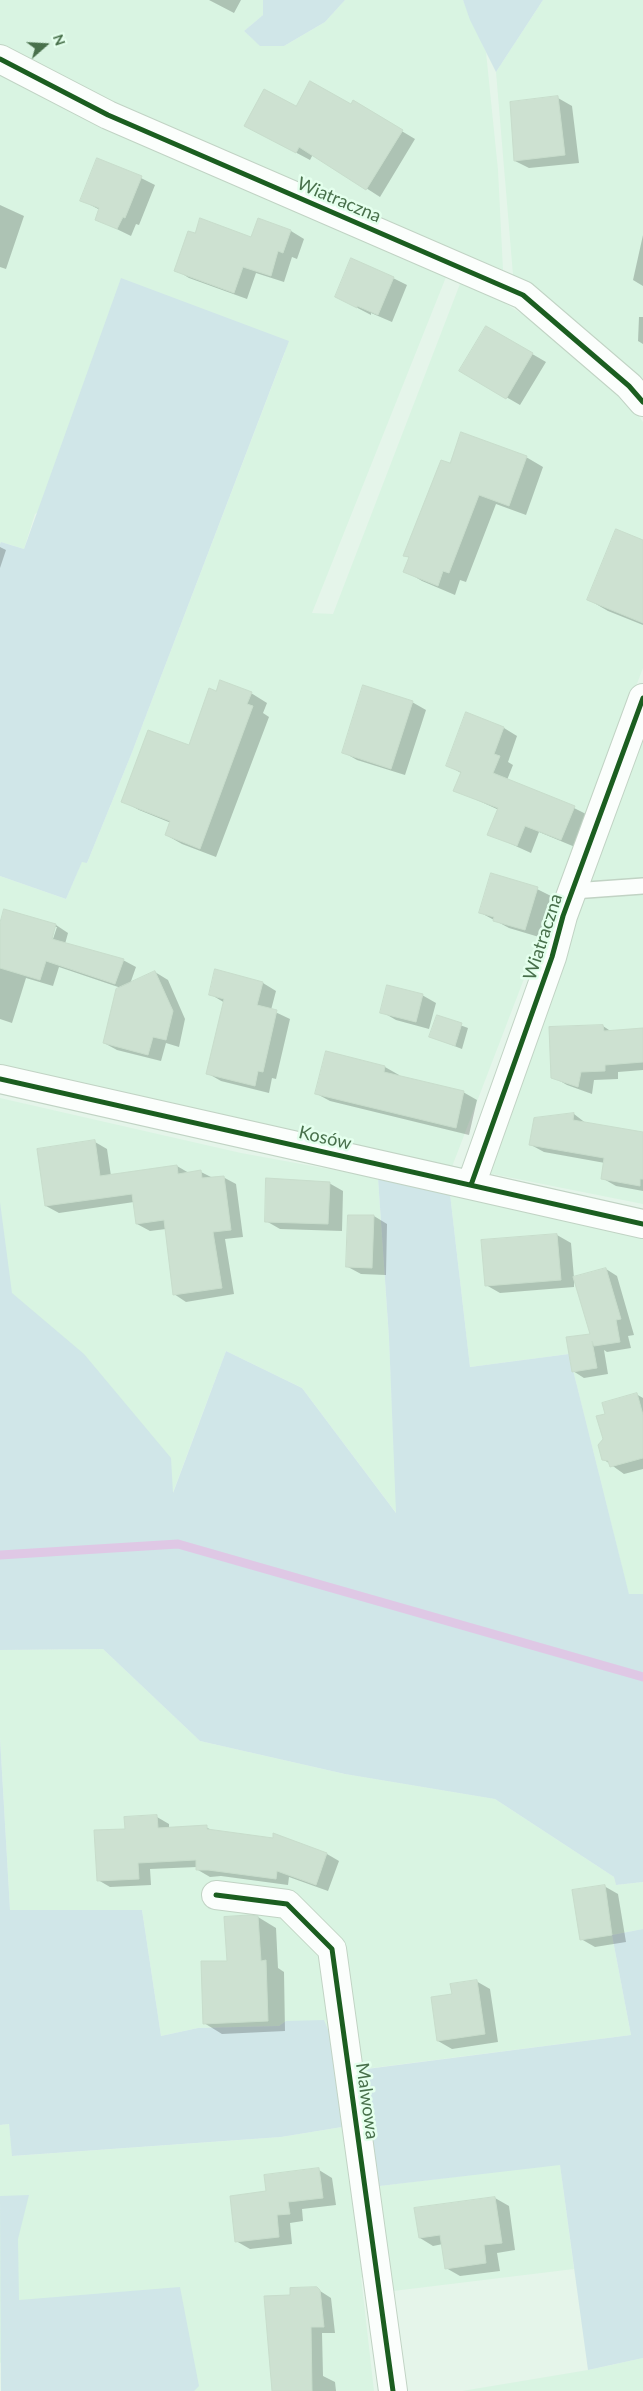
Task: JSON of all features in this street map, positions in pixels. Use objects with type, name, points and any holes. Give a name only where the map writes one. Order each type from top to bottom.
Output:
[{"type":"street","name":"Wiatraczna","points":[[0,59],[108,115],[523,295],[629,386],[643,402]]},
{"type":"street","name":"Wiatraczna","points":[[471,1185],[552,957],[573,890],[643,698]]},
{"type":"street","name":"Kosów","points":[[0,1079],[643,1224]]},
{"type":"street","name":"Malwowa","points":[[216,1895],[287,1904],[332,1950],[393,2391]]},
{"type":"lane","points":[[573,890],[643,886]]},
{"type":"shaded area","points":[[0,0],[263,0],[263,15],[244,31],[261,46],[284,46],[325,22],[345,0],[463,0],[486,52],[498,170],[503,270],[310,192],[454,257],[312,613],[333,614],[463,276],[528,318],[636,412],[643,422],[643,668],[450,1172],[0,1066],[0,876],[66,899],[82,861],[87,863],[131,755],[285,352],[35,514],[24,549],[1,542],[0,544]]},
{"type":"shaded area","points":[[263,0],[345,0],[325,22],[284,46],[260,46],[244,31],[263,15]]},
{"type":"shaded area","points":[[463,0],[543,0],[496,72],[470,20]]},
{"type":"shaded area","points":[[543,0],[643,0],[643,385],[542,292],[513,275],[496,72]]},
{"type":"shaded area","points":[[121,278],[289,341],[131,755],[87,863],[82,862],[66,899],[0,876],[0,544],[1,542],[24,549]]},
{"type":"shaded area","points":[[643,715],[643,1204],[482,1172]]},
{"type":"shaded area","points":[[0,1098],[241,1153],[378,1178],[389,1338],[397,1514],[302,1388],[226,1351],[172,1495],[0,1402]]},
{"type":"shaded area","points":[[378,1178],[450,1194],[470,1367],[569,1354],[629,1594],[643,1594],[643,1882],[616,1885],[614,1877],[495,1799],[345,1774],[200,1741],[103,1649],[0,1650],[0,1202],[12,1293],[84,1354],[171,1458],[173,1493],[226,1351],[302,1388],[396,1513],[389,1338]]},
{"type":"shaded area","points":[[450,1194],[643,1238],[643,1594],[629,1595],[569,1354],[470,1367]]},
{"type":"shaded area","points":[[103,1649],[200,1741],[345,1774],[495,1799],[614,1877],[616,1885],[643,1882],[643,1929],[612,1935],[631,2035],[333,2073],[329,2032],[287,2021],[279,2026],[198,2028],[161,2036],[142,1910],[10,1910],[0,1738],[0,1650]]},
{"type":"shaded area","points":[[0,1738],[10,1910],[142,1910],[161,2036],[198,2028],[279,2026],[286,2021],[324,2020],[329,2032],[342,2127],[281,2137],[12,2156],[9,2124],[0,2125]]},
{"type":"shaded area","points":[[643,1929],[643,2358],[588,2370],[560,2165],[371,2187],[359,2070],[631,2035],[612,1935]]},
{"type":"shaded area","points":[[9,2124],[13,2156],[281,2137],[342,2127],[371,2187],[560,2164],[574,2269],[385,2292],[361,2277],[374,2391],[19,2391],[0,2362],[0,2125]]},
{"type":"shaded area","points":[[29,2195],[18,2239],[19,2300],[180,2287],[199,2386],[194,2391],[1,2391],[0,2196]]},
{"type":"shaded area","points":[[643,2358],[643,2391],[462,2391],[588,2370]]},
{"type":"building","points":[[310,81],[351,104],[353,100],[403,130],[366,190],[299,147],[296,153],[244,126],[264,89],[296,106]]},
{"type":"building","points":[[558,96],[565,155],[514,161],[510,102]]},
{"type":"building","points":[[97,158],[142,176],[125,218],[123,217],[117,229],[95,220],[99,208],[80,201]]},
{"type":"building","points":[[200,218],[251,237],[258,218],[291,230],[283,253],[278,251],[271,276],[243,267],[234,293],[174,271],[188,231],[195,233]]},
{"type":"building","points":[[351,258],[394,277],[378,315],[357,306],[357,308],[335,297]]},
{"type":"building","points":[[486,326],[533,353],[506,399],[459,371]]},
{"type":"building","points":[[461,432],[527,456],[509,506],[479,495],[449,573],[443,571],[438,586],[403,572],[409,557],[403,556],[441,460],[450,463]]},
{"type":"building","points":[[616,529],[643,540],[643,623],[587,600]]},
{"type":"building","points":[[220,680],[252,692],[247,704],[253,706],[200,849],[165,835],[170,821],[121,802],[148,730],[189,745],[209,688],[216,691]]},
{"type":"building","points":[[363,685],[413,701],[391,769],[342,753]]},
{"type":"building","points":[[466,712],[504,727],[494,754],[500,756],[493,773],[575,806],[561,840],[525,826],[517,846],[487,835],[498,808],[453,791],[461,772],[446,766]]},
{"type":"building","points":[[491,873],[538,887],[525,930],[493,921],[494,917],[479,913]]},
{"type":"building","points":[[4,909],[56,924],[52,939],[124,959],[115,984],[46,961],[40,980],[0,968],[0,923]]},
{"type":"building","points":[[215,969],[263,982],[257,1005],[277,1010],[263,1072],[258,1071],[255,1086],[206,1074],[224,999],[209,995]]},
{"type":"building","points":[[155,971],[173,1011],[166,1040],[153,1037],[148,1055],[103,1043],[116,989]]},
{"type":"building","points":[[387,985],[423,994],[416,1022],[380,1013]]},
{"type":"building","points":[[437,1015],[462,1023],[455,1046],[429,1037]]},
{"type":"building","points":[[603,1025],[604,1031],[643,1028],[643,1062],[605,1065],[605,1071],[581,1072],[578,1087],[551,1078],[549,1027]]},
{"type":"building","points":[[326,1051],[385,1066],[384,1072],[464,1091],[456,1128],[315,1094]]},
{"type":"building","points":[[574,1113],[573,1120],[643,1132],[643,1179],[640,1179],[640,1186],[601,1179],[604,1158],[529,1145],[534,1118]]},
{"type":"building","points":[[95,1140],[100,1176],[177,1165],[178,1174],[201,1170],[202,1178],[224,1176],[231,1230],[213,1232],[222,1288],[173,1295],[164,1220],[136,1224],[132,1194],[45,1206],[37,1149]]},
{"type":"building","points":[[266,1178],[330,1182],[328,1224],[265,1222]]},
{"type":"building","points":[[348,1215],[374,1215],[372,1268],[346,1267]]},
{"type":"building","points":[[557,1234],[561,1280],[485,1286],[481,1240]]},
{"type":"building","points":[[606,1268],[621,1319],[616,1320],[620,1342],[594,1346],[592,1341],[597,1368],[572,1372],[566,1337],[590,1334],[573,1277]]},
{"type":"building","points":[[637,1393],[643,1415],[643,1458],[610,1467],[608,1461],[602,1460],[598,1445],[603,1439],[596,1416],[605,1414],[602,1403]]},
{"type":"building","points":[[157,1815],[158,1828],[207,1825],[207,1829],[273,1838],[273,1833],[327,1853],[316,1885],[277,1871],[276,1879],[196,1870],[196,1860],[138,1863],[139,1879],[97,1881],[94,1830],[125,1829],[124,1817]]},
{"type":"building","points":[[605,1885],[612,1935],[580,1940],[572,1890]]},
{"type":"building","points":[[258,1916],[261,1961],[266,1960],[268,2021],[203,2024],[201,1961],[227,1961],[224,1917]]},
{"type":"building","points":[[477,1980],[485,2034],[437,2041],[431,1997],[452,1994],[450,1984]]},
{"type":"building","points":[[319,2168],[323,2198],[288,2202],[290,2214],[277,2215],[279,2237],[235,2242],[230,2196],[266,2191],[264,2175]]},
{"type":"building","points":[[495,2197],[502,2243],[484,2245],[486,2263],[445,2269],[440,2235],[419,2238],[414,2208]]},
{"type":"building","points":[[317,2287],[320,2290],[324,2327],[311,2327],[312,2391],[272,2391],[264,2296],[290,2295],[290,2288]]},
{"type":"waterway","points":[[0,1555],[178,1544],[643,1677]]},
{"type":"cycle path","points":[[0,59],[108,115],[523,295],[629,386],[643,402]]},
{"type":"cycle path","points":[[471,1185],[552,957],[563,916],[643,698]]},
{"type":"cycle path","points":[[0,1079],[643,1224]]},
{"type":"cycle path","points":[[216,1895],[287,1904],[332,1949],[393,2391]]}]
